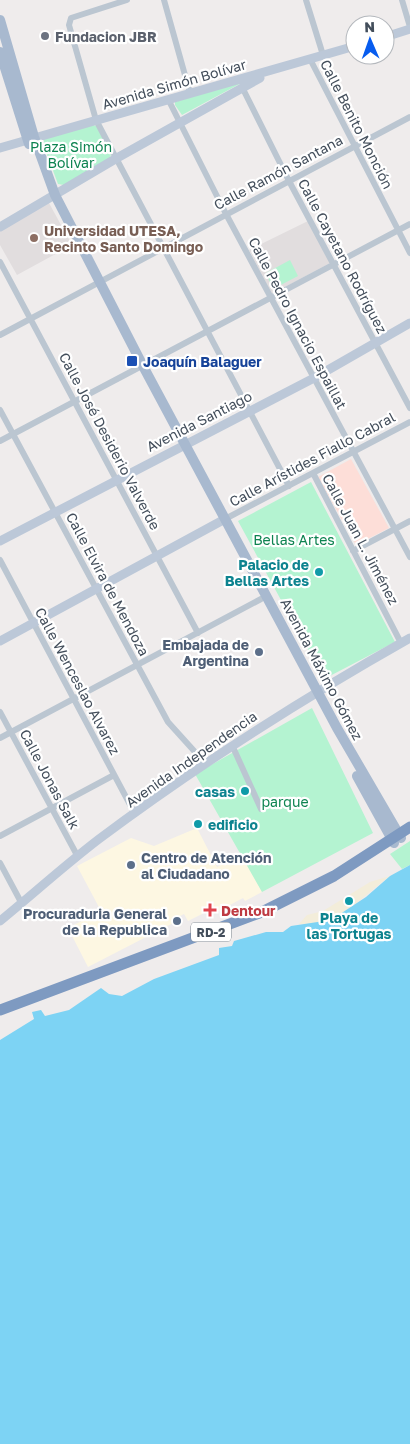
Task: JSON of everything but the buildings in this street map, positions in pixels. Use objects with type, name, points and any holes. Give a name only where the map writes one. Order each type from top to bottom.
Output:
[{"type":"highway","name":"RD-2","points":[[0,1014],[281,910],[333,883],[399,838],[410,827]]},
{"type":"highway","name":"RD-2","points":[[0,1010],[262,912],[334,876],[399,838]]},
{"type":"main road","name":"Avenida Máximo Gómez","points":[[0,20],[30,138]]},
{"type":"main road","points":[[395,33],[410,28]]},
{"type":"main road","name":"Avenida Simón Bolívar","points":[[0,148],[168,99],[263,74],[345,49]]},
{"type":"main road","name":"Avenida Máximo Gómez","points":[[0,52],[30,138],[53,196],[140,367],[315,692]]},
{"type":"main road","points":[[0,227],[178,123],[260,78],[263,74]]},
{"type":"main road","name":"Avenida Santiago","points":[[0,541],[116,479],[314,378],[410,323]]},
{"type":"main road","points":[[0,640],[223,521]]},
{"type":"main road","name":"Avenida Máximo Gómez","points":[[223,521],[262,599],[399,838]]},
{"type":"main road","name":"Avenida Independencia","points":[[0,921],[78,857],[205,763],[315,692],[410,638]]},
{"type":"street","points":[[127,0],[71,18],[70,25],[96,120],[289,486]]},
{"type":"street","points":[[164,0],[190,93]]},
{"type":"street","points":[[306,0],[323,55]]},
{"type":"street","points":[[402,0],[410,28]]},
{"type":"street","name":"Calle Benito Monción","points":[[310,59],[410,253]]},
{"type":"street","name":"Calle Cayetano Rodríguez","points":[[242,87],[374,343],[410,408]]},
{"type":"street","name":"Calle Pedro Ignacio Espaillat","points":[[168,99],[178,123],[226,214],[410,556]]},
{"type":"street","name":"Calle Ramón Santana","points":[[0,335],[410,117]]},
{"type":"street","points":[[0,441],[270,296],[410,224]]},
{"type":"street","name":"Calle José Desiderio Valverde","points":[[0,262],[198,633]]},
{"type":"street","name":"Calle Elvira de Mendoza","points":[[0,410],[168,722],[205,763]]},
{"type":"street","name":"Calle Arístides Fiallo Cabral","points":[[223,521],[410,422]]},
{"type":"street","name":"Calle Juan L. Jiménez","points":[[313,473],[401,643]]},
{"type":"street","points":[[353,551],[410,521]]},
{"type":"street","name":"Calle Wenceslao Alvarez","points":[[0,560],[135,814]]},
{"type":"street","points":[[0,738],[262,599]]},
{"type":"street","name":"Calle Jonas Salk","points":[[0,712],[78,857]]},
{"type":"street","points":[[232,746],[261,808]]},
{"type":"street","points":[[0,836],[114,775]]},
{"type":"street","points":[[0,863],[22,904]]},
{"type":"shaded area","name":"Universidad UTESA, Recinto Santo Domingo","points":[[49,203],[72,245],[17,275],[0,245],[0,230]]},
{"type":"shaded area","points":[[308,221],[330,263],[272,294],[249,250]]},
{"type":"shaded area","points":[[351,459],[389,528],[356,545],[318,477]]},
{"type":"shaded area","points":[[197,828],[217,867],[242,854],[262,892],[245,901],[243,898],[209,916],[206,912],[188,921],[184,914],[178,917],[179,920],[88,967],[68,928],[101,911],[77,866],[131,838],[154,846]]},
{"type":"green space","points":[[247,80],[182,115],[175,105],[175,102]]},
{"type":"green space","name":"Plaza Simón Bolívar","points":[[92,125],[97,126],[111,154],[110,158],[64,185],[58,184],[43,144],[44,139]]},
{"type":"green space","points":[[290,260],[298,276],[273,289],[266,273]]},
{"type":"green space","name":"Bellas Artes","points":[[311,482],[395,642],[324,679],[238,521]]},
{"type":"green space","name":"parque","points":[[312,708],[373,833],[262,892],[195,774]]},
{"type":"green space","points":[[410,841],[410,865],[402,869],[390,854]]},
{"type":"sand","name":"Playa de las Tortugas","points":[[390,876],[349,909],[338,915],[314,923],[299,924],[307,915],[323,911],[370,882]]},
{"type":"water","points":[[410,865],[410,1444],[0,1444],[0,1040],[34,1019],[32,1012],[41,1010],[45,1016],[69,1010],[101,988],[109,994],[122,996],[154,979],[219,955],[219,948],[232,946],[234,941],[266,932],[283,932],[291,926],[331,920],[366,897],[390,876]]},
{"type":"place","name":"Fundacion JBR","points":[[45,36]]},
{"type":"place","name":"Universidad UTESA, Recinto Santo Domingo","points":[[34,238]]},
{"type":"place","name":"Joaquín Balaguer","points":[[132,361]]},
{"type":"place","name":"Palacio de Bellas Artes","points":[[319,572]]},
{"type":"place","name":"Embajada de Argentina","points":[[259,652]]},
{"type":"place","name":"casas","points":[[245,791]]},
{"type":"place","name":"edificio","points":[[198,824]]},
{"type":"place","name":"Centro de Atención al Ciudadano","points":[[131,865]]},
{"type":"place","name":"Playa de las Tortugas","points":[[349,901]]},
{"type":"place","name":"Dentour","points":[[210,910]]},
{"type":"place","name":"Procuraduria General de la Republica","points":[[177,921]]}]
